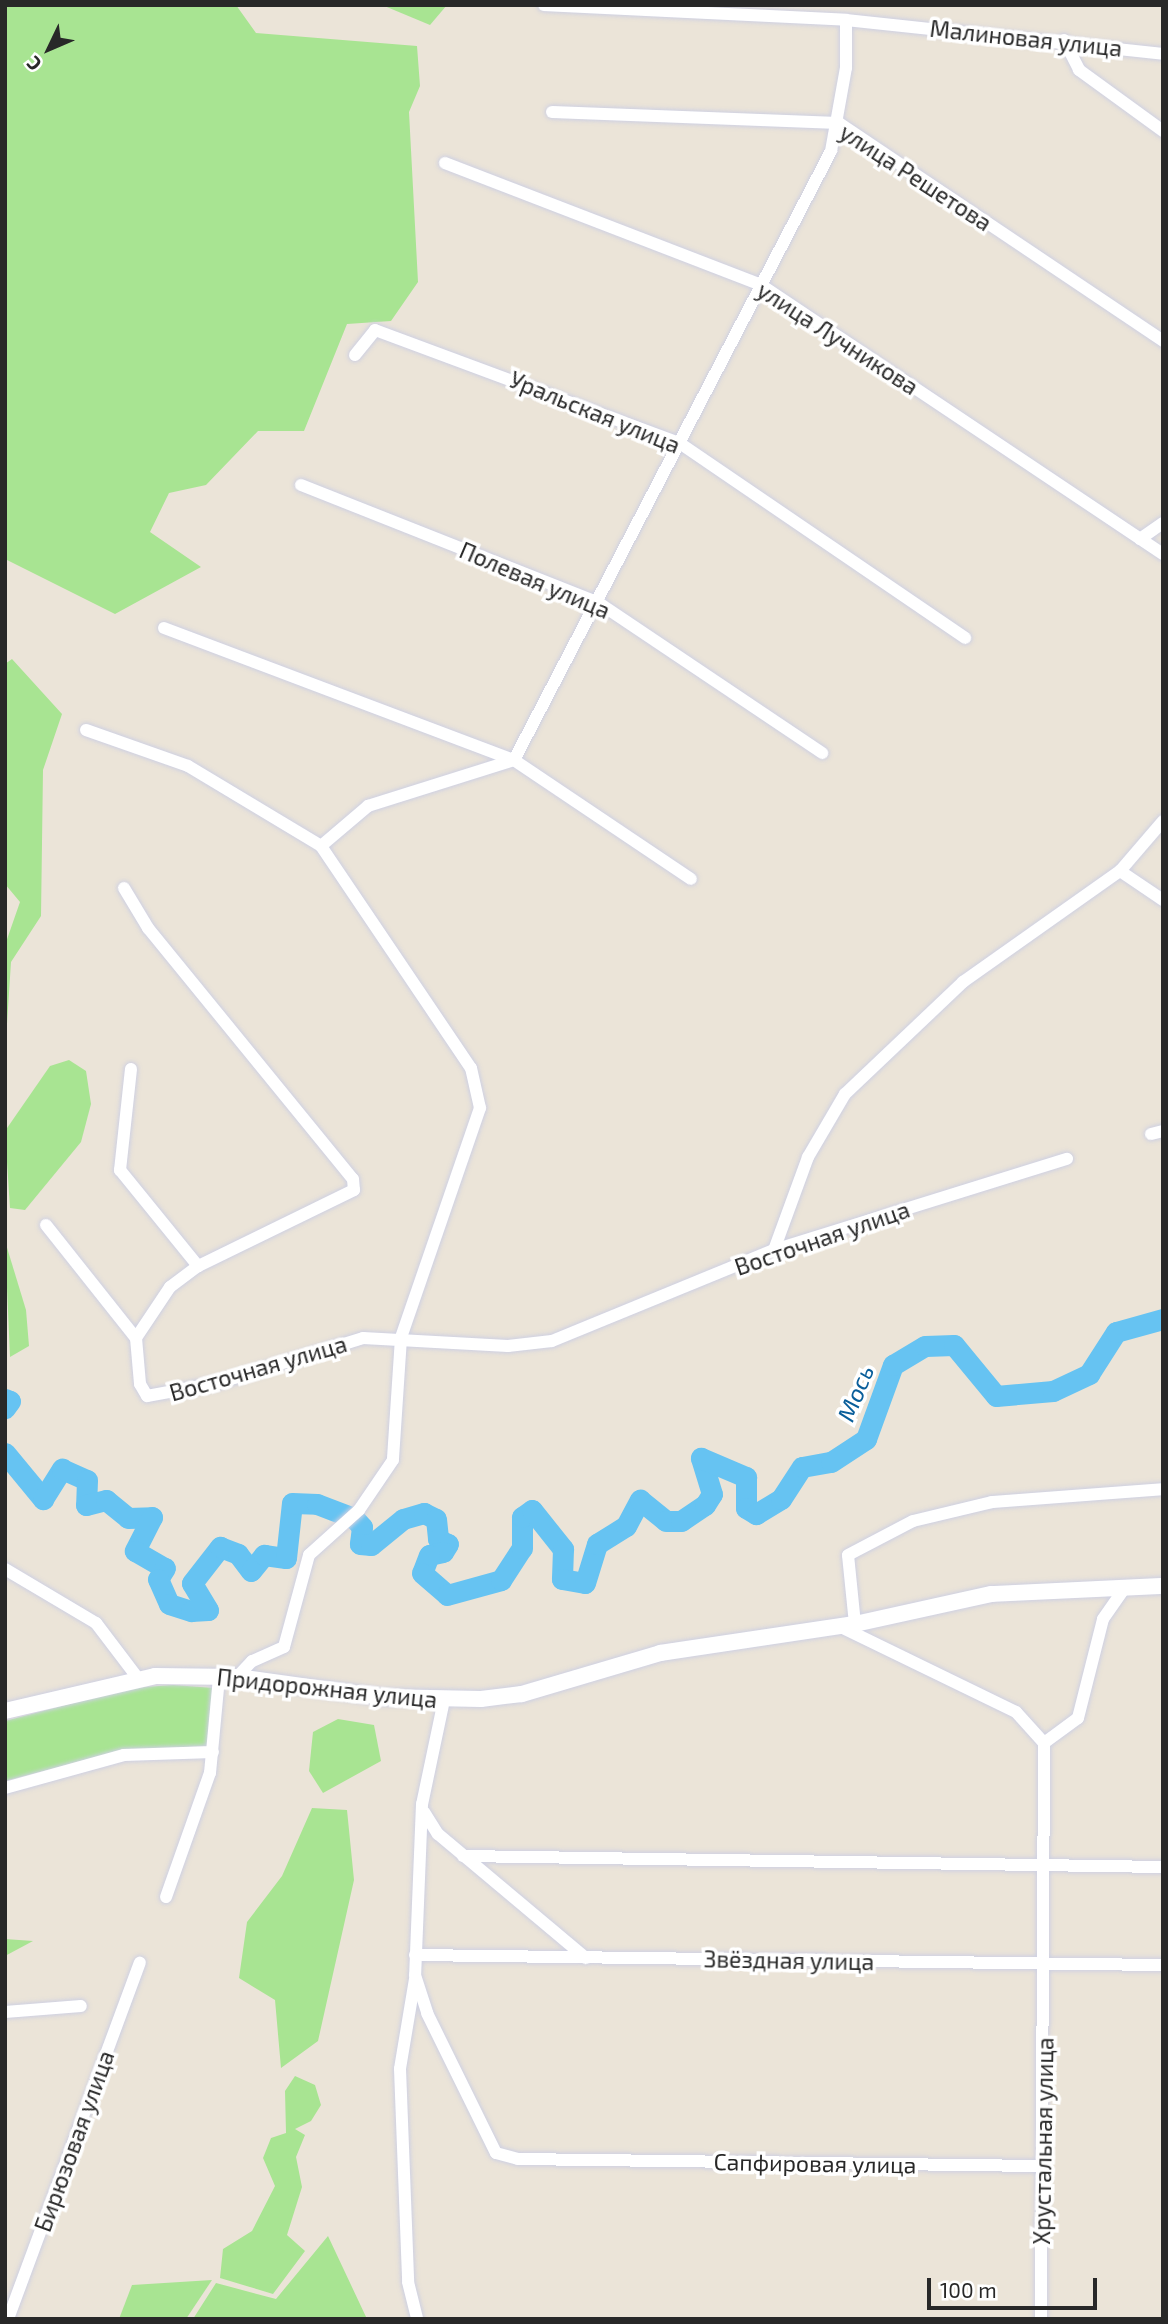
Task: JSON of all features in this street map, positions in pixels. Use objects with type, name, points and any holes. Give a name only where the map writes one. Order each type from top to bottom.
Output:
[{"type":"street","name":"Малиновая улица","points":[[544,5],[846,20],[1064,40],[1163,54]]},
{"type":"street","points":[[321,845],[368,806],[514,760],[599,603],[831,151],[839,123],[846,20]]},
{"type":"street","points":[[1064,40],[1079,70],[1163,131]]},
{"type":"street","name":"улица Решетова","points":[[552,112],[839,123],[1163,341]]},
{"type":"street","name":"улица Лучникова","points":[[445,163],[761,285],[1163,554]]},
{"type":"street","name":"Уральская улица","points":[[355,355],[375,330],[681,444],[965,638]]},
{"type":"street","name":"Полевая улица","points":[[300,485],[599,603],[822,753]]},
{"type":"street","points":[[1140,539],[1163,523]]},
{"type":"street","points":[[164,628],[514,760],[691,879]]},
{"type":"street","points":[[86,730],[188,766],[321,845],[471,1068],[480,1108],[401,1338],[393,1460],[359,1510],[302,1569],[284,1647],[252,1661],[236,1678]]},
{"type":"street","points":[[774,1250],[808,1157],[845,1094],[963,982],[1120,871],[1163,821]]},
{"type":"street","points":[[1120,871],[1163,900]]},
{"type":"street","points":[[46,1225],[136,1338],[163,1295],[198,1266],[354,1190],[354,1179],[148,928],[124,888]]},
{"type":"street","points":[[131,1069],[120,1170],[198,1266]]},
{"type":"street","name":"Восточная улица","points":[[136,1338],[140,1384],[147,1396],[162,1397],[329,1344],[401,1338],[508,1346],[552,1341],[774,1250],[1067,1159]]},
{"type":"street","points":[[855,1624],[848,1555],[912,1521],[992,1502],[1163,1489]]},
{"type":"street","points":[[5,1569],[96,1623],[137,1677]]},
{"type":"street","name":"Придорожная улица","points":[[5,1711],[137,1677],[236,1678],[444,1700],[522,1694],[660,1653],[855,1624],[992,1594],[1163,1586]]},
{"type":"street","points":[[838,1626],[1016,1712],[1044,1743],[1077,1718],[1103,1619],[1125,1587]]},
{"type":"street","points":[[166,1897],[213,1752],[219,1678]]},
{"type":"street","points":[[417,2319],[408,2282],[400,2069],[415,1975],[422,1804],[444,1700]]},
{"type":"street","name":"Хрустальная улица","points":[[1041,2319],[1044,1743]]},
{"type":"street","points":[[5,1788],[124,1755],[213,1752]]},
{"type":"street","points":[[422,1804],[426,1821],[463,1856],[586,1958]]},
{"type":"street","points":[[463,1856],[1163,1867]]},
{"type":"street","name":"Звёздная улица","points":[[415,1955],[1163,1965]]},
{"type":"street","name":"Бирюзовая улица","points":[[8,2319],[141,1963]]},
{"type":"street","name":"Сапфировая улица","points":[[415,1975],[426,2013],[496,2153],[587,2160],[1042,2166]]},
{"type":"street","points":[[5,2012],[81,2006]]},
{"type":"green space","points":[[5,5],[236,5],[256,33],[417,46],[420,86],[409,112],[418,282],[391,321],[347,324],[304,431],[258,431],[206,485],[169,493],[150,532],[201,567],[115,614],[5,559]]},
{"type":"green space","points":[[382,5],[447,5],[430,25]]},
{"type":"green space","points":[[12,659],[62,714],[43,770],[41,916],[11,962],[5,1055],[5,945],[20,902],[5,884],[5,664]]},
{"type":"green space","points":[[69,1060],[86,1071],[91,1104],[81,1142],[25,1210],[10,1208],[5,1131],[50,1066]]},
{"type":"green space","points":[[5,1241],[26,1310],[29,1346],[10,1357]]},
{"type":"green space","points":[[173,1685],[214,1688],[208,1746],[124,1750],[5,1781],[5,1721],[130,1688]]},
{"type":"green space","points":[[338,1719],[374,1725],[381,1761],[323,1793],[309,1771],[313,1732]]},
{"type":"green space","points":[[312,1808],[347,1810],[354,1880],[318,2041],[281,2068],[275,2000],[239,1978],[247,1922],[282,1876]]},
{"type":"green space","points":[[5,1939],[33,1941],[5,1956]]},
{"type":"green space","points":[[295,2076],[315,2085],[321,2105],[311,2121],[295,2129],[305,2135],[296,2157],[302,2187],[287,2235],[305,2251],[273,2294],[220,2278],[223,2249],[252,2231],[275,2186],[263,2158],[271,2138],[286,2133],[285,2091]]},
{"type":"green space","points":[[328,2236],[367,2319],[193,2319],[216,2283],[276,2299]]},
{"type":"green space","points":[[212,2280],[186,2319],[119,2319],[132,2285]]},
{"type":"waterway","name":"Мось","points":[[5,1453],[43,1499],[62,1469],[87,1480],[86,1505],[106,1500],[128,1518],[152,1517],[135,1551],[165,1568],[158,1579],[169,1604],[191,1611],[208,1610],[192,1583],[220,1547],[238,1554],[251,1571],[264,1555],[286,1558],[292,1503],[317,1504],[354,1518],[362,1527],[360,1544],[371,1545],[403,1519],[424,1513],[436,1519],[438,1539],[448,1544],[443,1552],[429,1555],[422,1573],[447,1595],[501,1580],[522,1548],[522,1517],[532,1510],[563,1549],[562,1579],[585,1583],[597,1544],[626,1526],[640,1500],[666,1521],[681,1521],[705,1505],[712,1494],[701,1458],[746,1477],[746,1508],[756,1514],[781,1499],[802,1467],[831,1462],[866,1439],[893,1365],[925,1346],[954,1345],[996,1396],[1053,1391],[1089,1374],[1116,1332],[1163,1319]]},
{"type":"waterway","name":"Мось","points":[[5,1399],[10,1401],[5,1408]]}]
